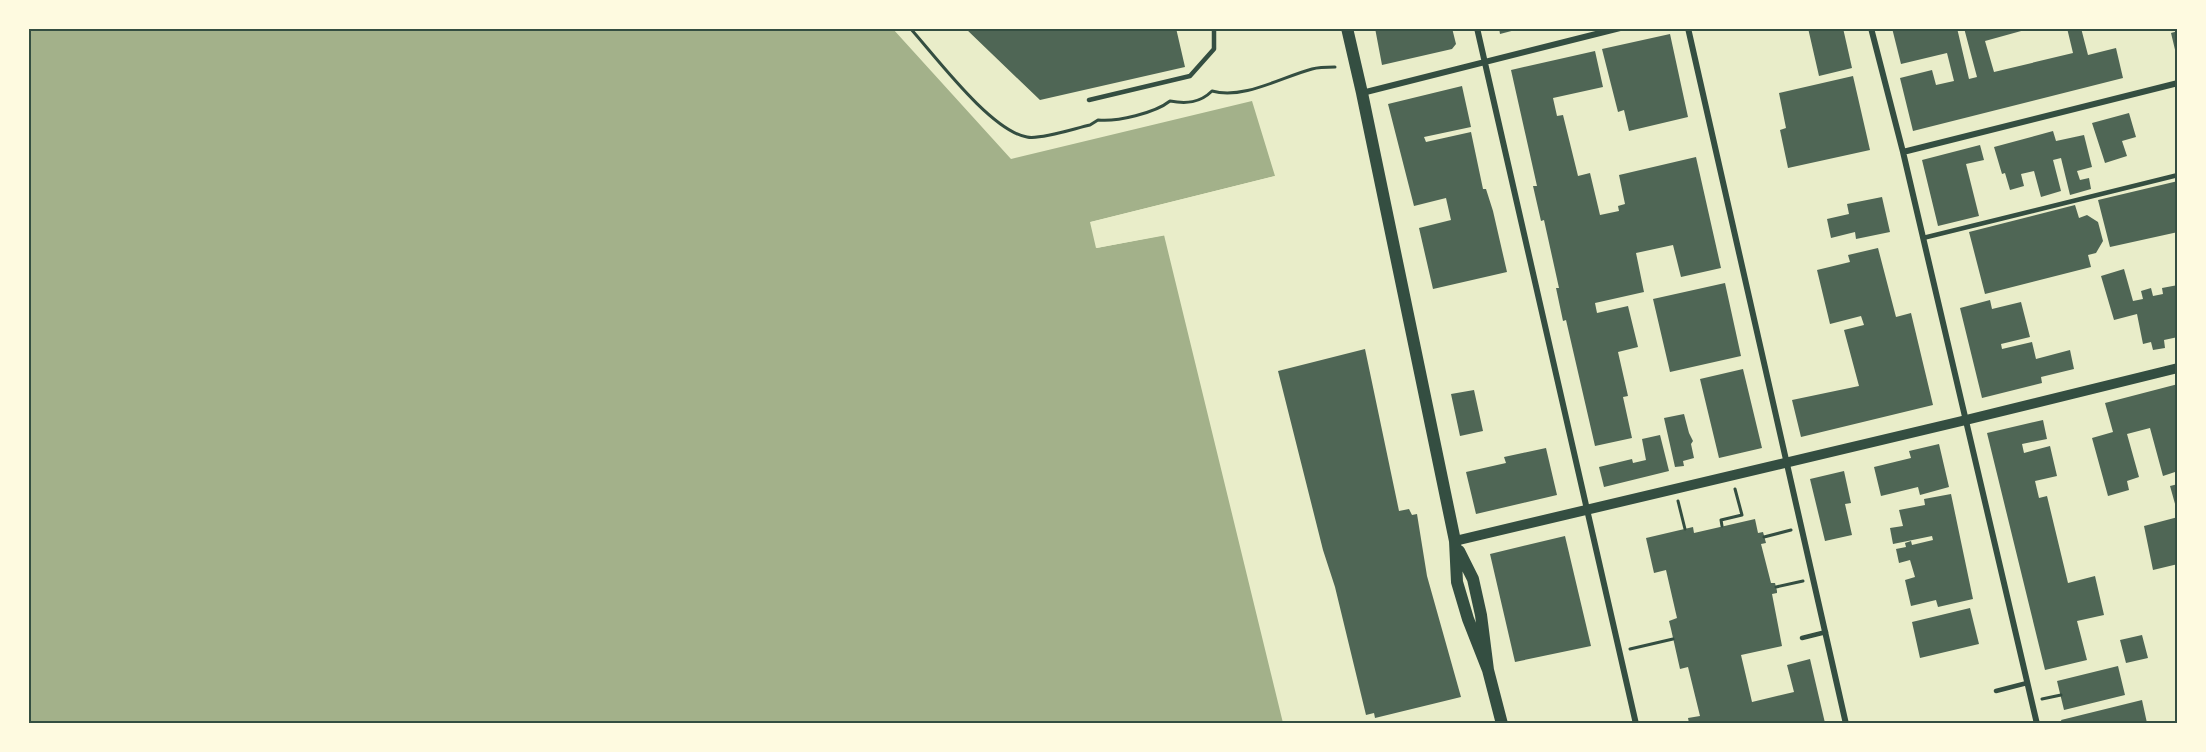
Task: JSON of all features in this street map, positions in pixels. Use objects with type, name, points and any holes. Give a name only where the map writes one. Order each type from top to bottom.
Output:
[{"type":"main road","points":[[1347,28],[1455,540],[1457,582],[1468,619],[1488,670],[1502,723]]},
{"type":"street","points":[[1477,28],[1636,723]]},
{"type":"street","points":[[1362,93],[1620,28]]},
{"type":"street","points":[[1688,28],[1846,723]]},
{"type":"street","points":[[1871,28],[1903,152],[2037,723]]},
{"type":"street","points":[[1903,152],[2178,83]]},
{"type":"street","points":[[1455,540],[2178,368]]},
{"type":"lane","points":[[1089,100],[1190,76],[1214,49],[1214,28]]},
{"type":"lane","points":[[1923,238],[2178,175]]},
{"type":"lane","points":[[1802,638],[1826,632]]},
{"type":"lane","points":[[1996,691],[2027,683]]},
{"type":"path","points":[[1674,488],[1685,529]]},
{"type":"path","points":[[1722,526],[1721,520],[1742,515],[1738,498]]},
{"type":"path","points":[[1764,537],[1802,527]]},
{"type":"path","points":[[1776,587],[1813,579]]},
{"type":"path","points":[[1643,646],[1673,639]]},
{"type":"path","points":[[2032,702],[2061,695]]},
{"type":"shaded area","points":[[28,29],[893,29],[1011,159],[1252,101],[1275,176],[1091,222],[1097,248],[1164,235],[1283,723],[29,723]]},
{"type":"pier","points":[[1275,176],[1275,180],[1094,225],[1099,244],[1163,232],[1167,235],[1096,248],[1090,222]]},
{"type":"building","points":[[965,28],[1176,28],[1185,67],[1040,100]]},
{"type":"building","points":[[1375,28],[1452,28],[1456,44],[1452,49],[1382,65]]},
{"type":"building","points":[[1499,28],[1519,28],[1519,29],[1500,34]]},
{"type":"building","points":[[1808,28],[1843,28],[1852,68],[1819,76]]},
{"type":"building","points":[[1892,28],[1957,28],[1969,79],[1977,77],[1964,28],[2032,28],[1985,41],[1994,72],[2073,53],[2067,28],[2081,28],[2088,55],[2116,48],[2123,78],[1913,131],[1900,78],[1932,70],[1936,85],[1954,81],[1947,53],[1901,64]]},
{"type":"building","points":[[2178,31],[2178,57],[2177,58],[2171,33]]},
{"type":"building","points":[[1670,34],[1688,117],[1629,131],[1624,110],[1618,112],[1602,49]]},
{"type":"building","points":[[1595,51],[1603,87],[1553,98],[1557,116],[1563,115],[1578,176],[1590,173],[1600,215],[1619,211],[1618,206],[1625,204],[1619,175],[1696,157],[1721,268],[1681,277],[1673,245],[1636,253],[1644,292],[1595,303],[1597,313],[1628,306],[1638,347],[1618,352],[1628,396],[1623,397],[1632,438],[1595,446],[1566,320],[1563,321],[1556,288],[1559,288],[1544,220],[1541,221],[1533,186],[1537,186],[1511,70]]},
{"type":"building","points":[[1853,76],[1870,150],[1788,168],[1780,130],[1786,128],[1779,93]]},
{"type":"building","points":[[1462,86],[1471,127],[1424,137],[1426,142],[1471,132],[1483,189],[1486,189],[1493,211],[1507,272],[1433,289],[1419,228],[1451,220],[1446,198],[1414,206],[1388,104]]},
{"type":"building","points":[[2129,113],[2136,137],[2122,141],[2127,156],[2105,163],[2092,123]]},
{"type":"building","points":[[2053,131],[2056,141],[2084,135],[2092,167],[2077,171],[2080,180],[2089,178],[2091,189],[2070,195],[2061,158],[2053,160],[2061,191],[2041,197],[2034,171],[2021,174],[2024,186],[2010,190],[2005,173],[2002,174],[1994,147]]},
{"type":"building","points":[[1980,145],[1984,160],[1966,164],[1979,216],[1938,226],[1922,160]]},
{"type":"building","points":[[2178,181],[2178,232],[2110,247],[2098,200]]},
{"type":"building","points":[[1882,197],[1890,232],[1856,239],[1855,232],[1831,238],[1827,219],[1849,214],[1847,204]]},
{"type":"building","points":[[2075,205],[2079,218],[2087,215],[2098,222],[2103,241],[2096,253],[2088,255],[2091,267],[1985,294],[1969,232]]},
{"type":"building","points":[[1878,248],[1896,317],[1911,313],[1933,405],[1801,437],[1792,400],[1859,386],[1844,330],[1864,325],[1861,316],[1830,324],[1817,270],[1850,262],[1848,255]]},
{"type":"building","points":[[2124,269],[2133,301],[2143,299],[2141,291],[2151,288],[2153,296],[2163,294],[2162,288],[2178,285],[2178,337],[2164,340],[2165,348],[2153,350],[2151,342],[2143,344],[2137,314],[2114,320],[2101,276]]},
{"type":"building","points":[[1725,283],[1741,356],[1670,372],[1653,299]]},
{"type":"building","points":[[1990,300],[1992,309],[2021,302],[2030,337],[2001,344],[2002,349],[2032,342],[2036,359],[2070,350],[2074,369],[2041,377],[2042,383],[1982,398],[1960,308]]},
{"type":"building","points":[[1365,349],[1399,511],[1409,509],[1412,515],[1417,514],[1427,576],[1461,697],[1375,718],[1374,713],[1366,715],[1278,371]]},
{"type":"building","points":[[1743,369],[1762,448],[1719,458],[1700,379]]},
{"type":"building","points":[[2178,384],[2178,471],[2163,476],[2150,428],[2127,434],[2139,477],[2127,481],[2129,490],[2108,496],[2092,438],[2113,432],[2105,403]]},
{"type":"building","points":[[1474,390],[1483,431],[1460,436],[1451,394]]},
{"type":"building","points":[[1684,414],[1693,441],[1691,444],[1694,458],[1683,461],[1684,466],[1675,467],[1664,418]]},
{"type":"building","points":[[2043,420],[2047,439],[2022,444],[2024,453],[2050,446],[2057,476],[2035,481],[2039,498],[2047,496],[2068,583],[2095,576],[2104,615],[2077,621],[2087,660],[2045,670],[1987,433]]},
{"type":"building","points":[[1660,435],[1669,471],[1604,487],[1599,467],[1632,459],[1633,463],[1646,460],[1642,439]]},
{"type":"building","points":[[1939,444],[1949,487],[1920,495],[1918,487],[1881,496],[1874,467],[1911,458],[1909,451]]},
{"type":"building","points":[[1546,448],[1557,495],[1476,514],[1466,472],[1506,463],[1504,457]]},
{"type":"building","points":[[1844,471],[1851,503],[1845,504],[1852,535],[1825,541],[1810,479]]},
{"type":"building","points":[[2178,484],[2178,511],[2177,511],[2170,486]]},
{"type":"building","points":[[1951,494],[1973,599],[1938,607],[1936,600],[1911,606],[1905,580],[1915,577],[1910,560],[1899,563],[1896,549],[1906,547],[1905,543],[1911,541],[1912,545],[1933,540],[1932,536],[1893,544],[1890,528],[1903,526],[1899,510],[1925,505],[1924,499]]},
{"type":"building","points":[[2178,517],[2178,564],[2153,570],[2144,526]]},
{"type":"building","points":[[1755,519],[1758,533],[1763,532],[1766,543],[1761,544],[1771,583],[1775,583],[1777,591],[1772,594],[1782,646],[1741,655],[1752,702],[1794,692],[1787,665],[1810,659],[1825,723],[1689,723],[1688,718],[1700,716],[1688,667],[1680,669],[1669,621],[1677,618],[1666,570],[1654,573],[1646,538],[1693,527],[1694,533]]},
{"type":"building","points":[[1565,536],[1591,646],[1515,662],[1490,554]]},
{"type":"building","points":[[1970,608],[1979,644],[1920,658],[1912,622]]},
{"type":"building","points":[[2142,635],[2148,658],[2126,663],[2120,640]]},
{"type":"building","points":[[2118,666],[2125,695],[2064,710],[2057,681]]},
{"type":"building","points":[[2142,700],[2147,723],[2062,723],[2061,720]]}]
